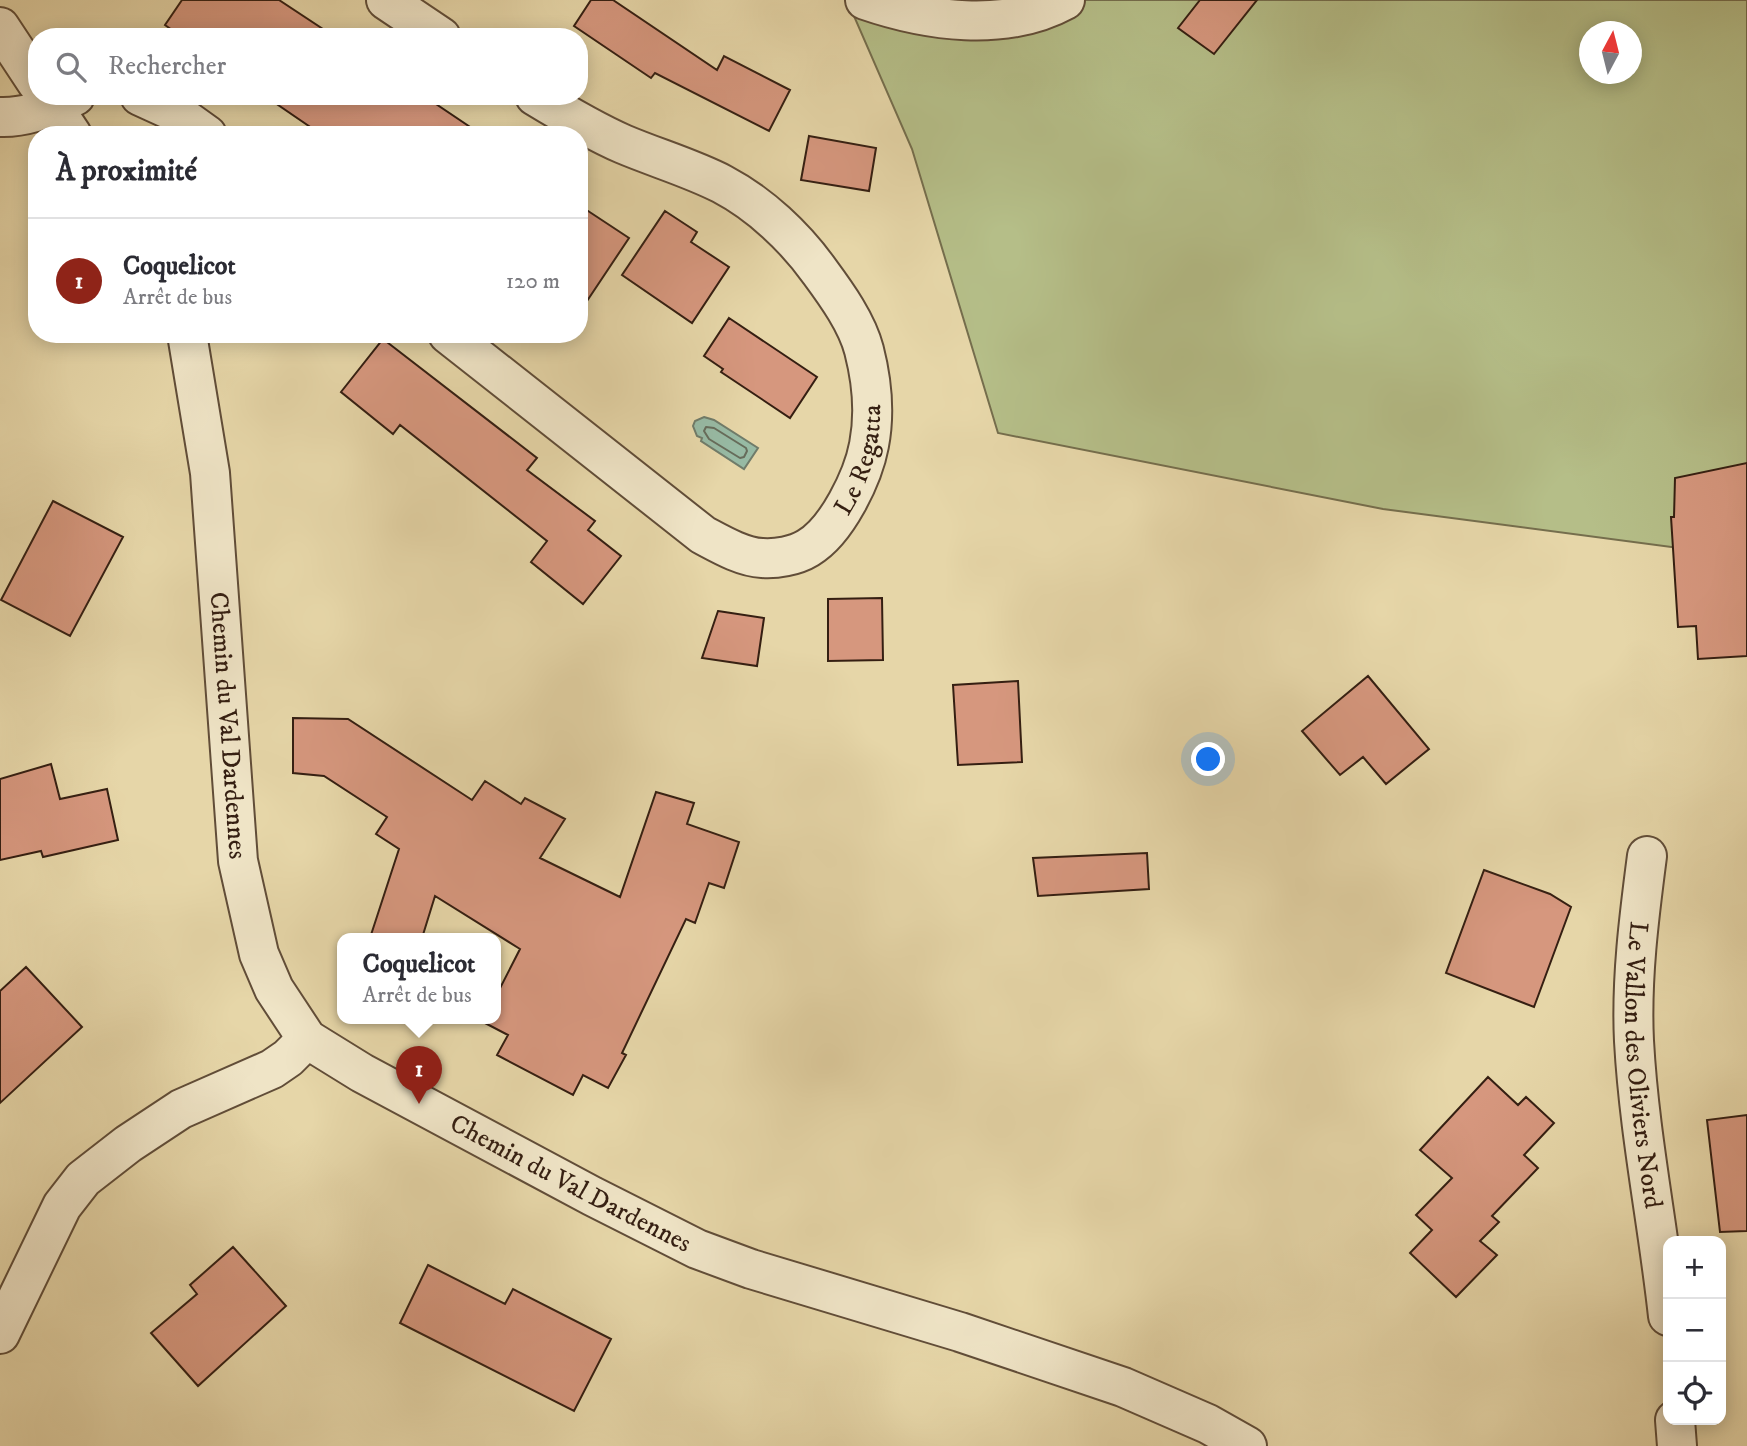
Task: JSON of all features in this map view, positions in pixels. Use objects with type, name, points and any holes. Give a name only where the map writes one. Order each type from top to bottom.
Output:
[{"type":"street","points":[[386,0],[428,28]]},
{"type":"street","points":[[865,0],[899,12],[983,20],[1028,15],[1065,0]]},
{"type":"street","points":[[0,27],[28,65]]},
{"type":"street","points":[[0,117],[17,118],[51,105]]},
{"type":"street","points":[[160,105],[194,126]]},
{"type":"street","name":"Le Regatta","points":[[459,343],[703,536],[747,554],[760,558],[785,556],[808,548],[828,531],[846,504],[861,468],[869,447],[872,419],[871,383],[864,348],[820,271],[764,212],[722,184],[621,144],[551,105]]},
{"type":"street","name":"Chemin du Val Dardennes","points":[[189,343],[212,486],[238,861],[259,954],[274,989],[307,1039],[385,1086],[696,1248],[751,1269],[960,1332],[1081,1372],[1169,1405],[1247,1446]]},
{"type":"street","name":"Le Vallon des Oliviers Nord","points":[[1647,856],[1639,917],[1634,1039],[1639,1101],[1666,1299]]},
{"type":"street","points":[[0,1334],[8,1295],[62,1206],[83,1179],[128,1143],[181,1109],[272,1069],[307,1039]]},
{"type":"street","points":[[1675,1425],[1677,1446]]},
{"type":"shaded area","points":[[847,0],[1747,0],[1747,557],[1383,509],[998,433],[912,149]]},
{"type":"water","points":[[704,417],[714,420],[758,448],[744,469],[697,436],[693,426],[695,421]]},
{"type":"building","points":[[182,0],[279,0],[321,28],[169,28],[165,25]]},
{"type":"building","points":[[591,0],[613,0],[717,70],[724,56],[790,90],[769,131],[655,73],[651,78],[588,35],[588,28],[574,26]]},
{"type":"building","points":[[1200,0],[1257,0],[1214,54],[1178,28]]},
{"type":"building","points":[[278,105],[437,105],[469,126],[309,126]]},
{"type":"building","points":[[809,136],[876,148],[869,191],[801,180]]},
{"type":"building","points":[[588,211],[629,238],[588,300]]},
{"type":"building","points":[[665,211],[697,232],[691,242],[729,267],[692,323],[622,275]]},
{"type":"building","points":[[729,318],[817,377],[790,418],[721,372],[723,369],[704,356]]},
{"type":"building","points":[[380,343],[388,343],[537,458],[527,470],[595,521],[588,530],[621,556],[583,604],[531,562],[547,541],[400,425],[393,434],[341,392]]},
{"type":"building","points":[[1747,463],[1747,656],[1698,659],[1696,626],[1678,627],[1671,517],[1674,517],[1675,478]]},
{"type":"building","points":[[53,501],[123,537],[70,636],[1,600]]},
{"type":"building","points":[[882,598],[883,660],[828,661],[828,599]]},
{"type":"building","points":[[718,611],[764,618],[757,666],[702,658]]},
{"type":"building","points":[[1368,676],[1429,749],[1386,784],[1363,757],[1340,775],[1302,731]]},
{"type":"building","points":[[1018,681],[1022,762],[958,765],[953,685]]},
{"type":"building","points":[[293,718],[348,719],[472,800],[485,781],[521,804],[525,798],[565,819],[540,858],[620,897],[656,792],[694,803],[687,824],[739,842],[724,888],[709,883],[695,923],[686,919],[622,1053],[626,1055],[608,1088],[583,1075],[573,1095],[497,1055],[508,1035],[487,1024],[501,1024],[501,986],[520,949],[501,937],[501,933],[494,933],[435,896],[424,933],[372,933],[399,849],[376,834],[387,817],[324,776],[293,773]]},
{"type":"building","points":[[51,764],[60,799],[107,789],[118,840],[43,857],[41,851],[0,860],[0,779]]},
{"type":"building","points":[[1147,853],[1149,889],[1038,896],[1033,858]]},
{"type":"building","points":[[1484,870],[1550,894],[1571,907],[1534,1007],[1446,973]]},
{"type":"building","points":[[26,967],[82,1027],[0,1103],[0,991]]},
{"type":"building","points":[[1488,1077],[1518,1105],[1526,1097],[1554,1123],[1524,1155],[1538,1168],[1492,1216],[1499,1222],[1480,1241],[1497,1255],[1456,1297],[1410,1253],[1432,1230],[1416,1215],[1452,1178],[1420,1150]]},
{"type":"building","points":[[1747,1115],[1747,1231],[1720,1232],[1707,1120]]},
{"type":"building","points":[[233,1247],[286,1306],[198,1386],[151,1333],[197,1294],[190,1285]]},
{"type":"building","points":[[428,1265],[505,1304],[513,1289],[611,1339],[574,1411],[400,1323]]},
{"type":"place","name":"Coquelicot","points":[[419,1104]]}]
